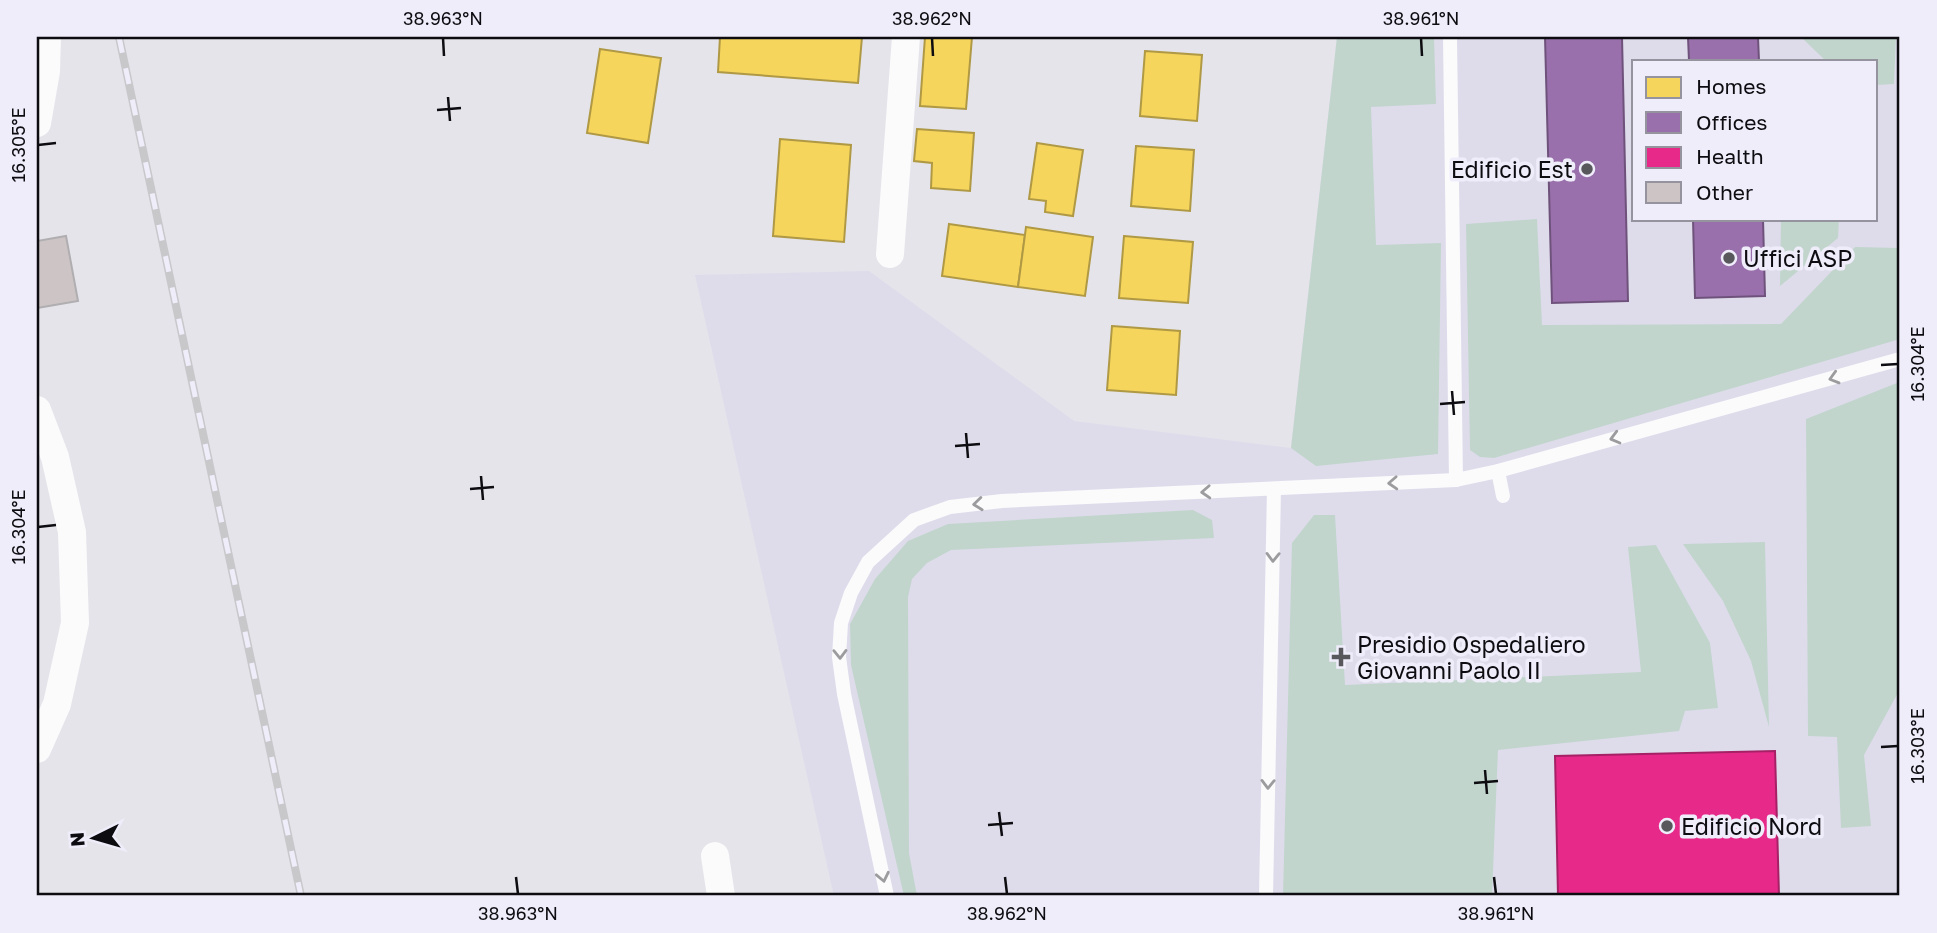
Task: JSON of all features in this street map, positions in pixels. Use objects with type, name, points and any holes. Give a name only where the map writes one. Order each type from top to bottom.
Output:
[{"type":"street","points":[[37,123],[46,71],[47,37]]},
{"type":"street","points":[[890,254],[906,37]]},
{"type":"street","points":[[37,410],[55,457],[72,532],[75,623],[58,704],[37,748]]},
{"type":"street","points":[[715,856],[721,896]]},
{"type":"lane","points":[[1450,37],[1456,480]]},
{"type":"lane","points":[[887,896],[844,694],[839,657],[841,623],[851,593],[867,562],[914,520],[950,507],[1002,502],[1456,480],[1498,471],[1900,359]]},
{"type":"lane","points":[[1498,471],[1503,496]]},
{"type":"lane","points":[[1266,896],[1274,489]]},
{"type":"shaded area","name":"Presidio Ospedaliero Giovanni Paolo II","points":[[1337,37],[1900,37],[1900,896],[834,896],[695,275],[869,271],[1074,421],[1291,448]]},
{"type":"green space","points":[[1337,37],[1434,37],[1436,104],[1371,107],[1376,245],[1441,243],[1438,454],[1316,466],[1291,448]]},
{"type":"green space","points":[[1801,37],[1896,37],[1894,84],[1878,85],[1878,60],[1825,60]]},
{"type":"green space","points":[[1537,219],[1542,325],[1781,324],[1855,247],[1900,248],[1900,339],[1494,458],[1480,457],[1470,450],[1466,224]]},
{"type":"green space","points":[[1781,220],[1839,220],[1838,238],[1780,286]]},
{"type":"green space","points":[[1897,383],[1900,689],[1864,755],[1871,826],[1841,828],[1837,737],[1808,736],[1806,419]]},
{"type":"green space","points":[[1193,510],[1212,520],[1214,538],[951,550],[927,563],[912,579],[908,597],[909,853],[917,896],[904,896],[851,665],[850,624],[875,579],[908,541],[948,524]]},
{"type":"green space","points":[[1314,515],[1335,515],[1345,685],[1641,672],[1628,547],[1656,545],[1710,643],[1718,708],[1685,711],[1679,731],[1498,750],[1492,896],[1283,896],[1292,543]]},
{"type":"green space","points":[[1765,542],[1769,727],[1751,661],[1723,601],[1683,544]]},
{"type":"building: Homes","points":[[720,37],[862,37],[858,83],[718,72]]},
{"type":"building: Homes","points":[[925,37],[972,37],[966,109],[920,106]]},
{"type":"building: Homes","points":[[600,49],[661,58],[648,143],[587,133]]},
{"type":"building: Homes","points":[[1145,51],[1202,55],[1197,121],[1140,116]]},
{"type":"building: Homes","points":[[917,129],[974,133],[970,191],[931,188],[932,163],[914,161]]},
{"type":"building: Homes","points":[[780,139],[851,145],[844,242],[773,236]]},
{"type":"building: Homes","points":[[1037,143],[1083,150],[1073,216],[1045,212],[1046,201],[1029,199]]},
{"type":"building: Homes","points":[[1136,146],[1194,150],[1190,211],[1131,206]]},
{"type":"building: Homes","points":[[949,224],[1025,235],[1018,287],[942,276]]},
{"type":"building: Homes","points":[[1026,227],[1093,237],[1085,296],[1018,287]]},
{"type":"building: Homes","points":[[1124,236],[1193,242],[1188,303],[1119,298]]},
{"type":"building: Homes","points":[[1112,326],[1180,331],[1176,395],[1107,390]]},
{"type":"building: Offices","name":"Edificio Est","points":[[1545,37],[1622,37],[1628,301],[1552,303]]},
{"type":"building: Offices","points":[[1688,37],[1758,37],[1759,60],[1689,60]]},
{"type":"building: Offices","name":"Uffici ASP","points":[[1693,220],[1763,220],[1765,296],[1695,298]]},
{"type":"building: Health","name":"Edificio Nord","points":[[1775,751],[1779,896],[1558,896],[1555,756]]},
{"type":"building: Other","points":[[66,236],[78,301],[37,308],[37,241]]},
{"type":"railway","points":[[119,37],[301,896]]},
{"type":"place","name":"Edificio Est","points":[[1587,169]]},
{"type":"place","name":"Uffici ASP","points":[[1729,258]]},
{"type":"place","name":"Presidio Ospedaliero Giovanni Paolo II","points":[[1341,657]]},
{"type":"place","name":"Edificio Nord","points":[[1667,826]]}]
